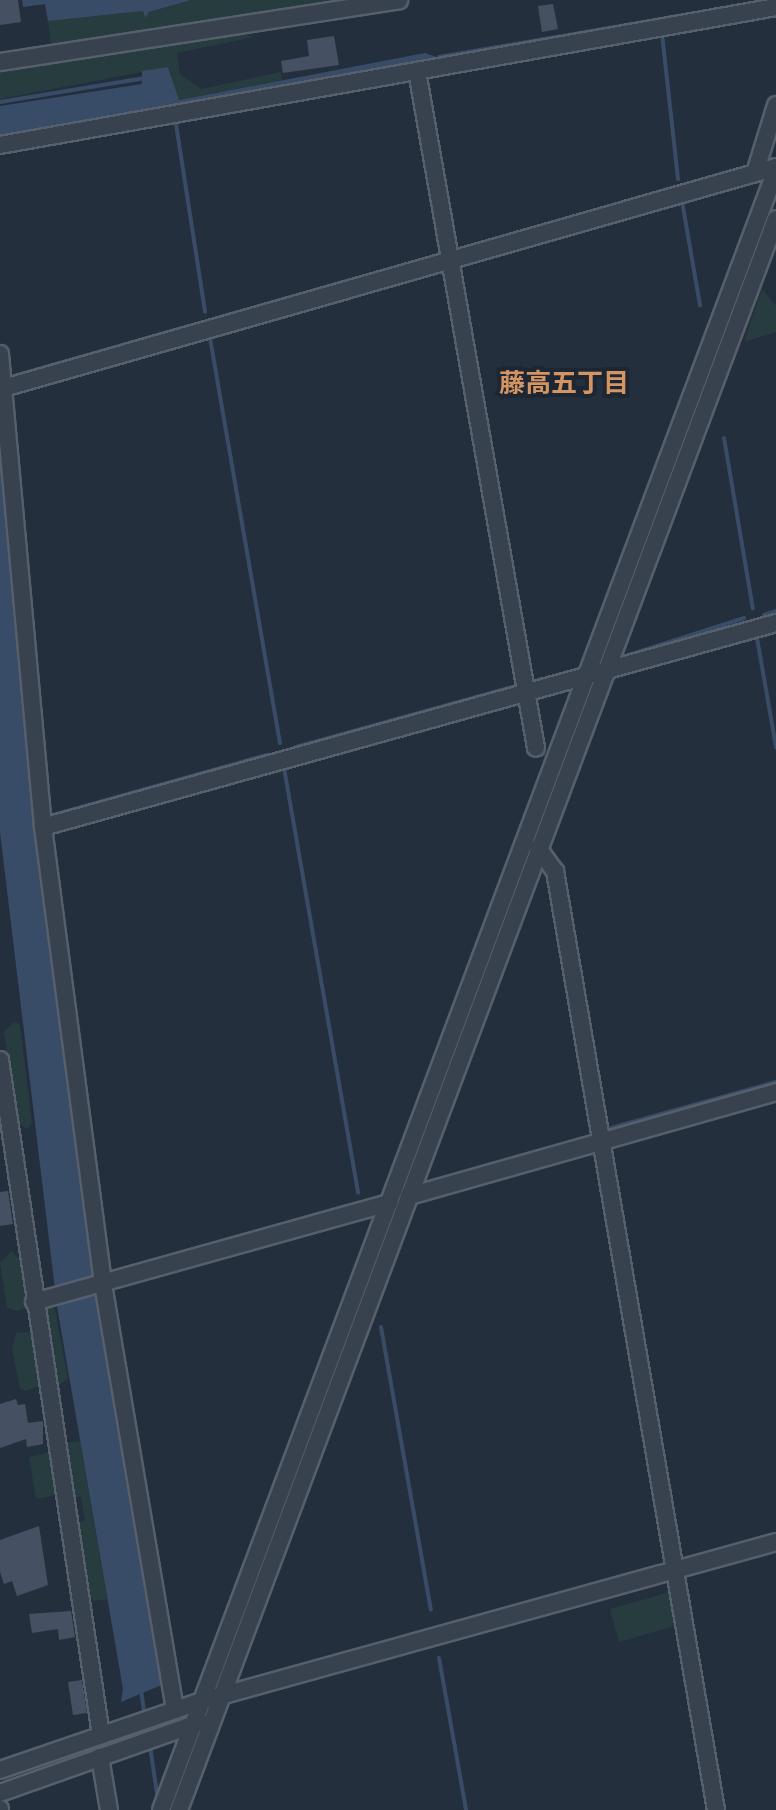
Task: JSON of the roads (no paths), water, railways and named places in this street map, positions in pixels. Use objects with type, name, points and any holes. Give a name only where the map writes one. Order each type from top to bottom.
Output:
[{"type":"street","points":[[0,62],[399,0]]},
{"type":"street","points":[[0,145],[776,7]]},
{"type":"street","points":[[417,71],[536,748]]},
{"type":"street","points":[[755,173],[776,105]]},
{"type":"street","points":[[1,389],[776,169]]},
{"type":"street","points":[[161,1810],[187,1727],[202,1701],[776,169]]},
{"type":"street","points":[[179,1810],[776,219]]},
{"type":"street","points":[[0,354],[43,827],[103,1284],[175,1710]]},
{"type":"street","points":[[43,827],[776,623]]},
{"type":"street","points":[[538,848],[555,871],[716,1810]]},
{"type":"street","points":[[0,1060],[101,1735]]},
{"type":"street","points":[[409,1196],[776,1092]]},
{"type":"street","points":[[34,1302],[389,1203]]},
{"type":"street","points":[[0,1770],[202,1701],[776,1542]]},
{"type":"street","points":[[0,1793],[213,1718]]},
{"type":"street","points":[[100,1757],[109,1810]]},
{"type":"water","points":[[22,0],[191,0],[149,12],[145,18],[143,11],[48,21],[45,4],[23,7]]},
{"type":"water","points":[[425,53],[442,59],[181,109],[0,135],[0,106],[142,84],[142,71],[168,67],[179,100]]},
{"type":"water","points":[[0,418],[18,596],[164,1684],[121,1702],[123,1689],[57,1306],[0,832]]},
{"type":"waterway","points":[[439,57],[703,12]]},
{"type":"waterway","points":[[662,34],[678,179]]},
{"type":"waterway","points":[[0,102],[145,78]]},
{"type":"waterway","points":[[176,124],[205,312]]},
{"type":"waterway","points":[[682,201],[700,305]]},
{"type":"waterway","points":[[221,317],[351,280]]},
{"type":"waterway","points":[[14,376],[193,325]]},
{"type":"waterway","points":[[210,338],[280,743]]},
{"type":"waterway","points":[[724,438],[753,609]]},
{"type":"waterway","points":[[764,615],[776,611]]},
{"type":"waterway","points":[[629,655],[744,618]]},
{"type":"waterway","points":[[757,638],[776,747]]},
{"type":"waterway","points":[[533,682],[541,679]]},
{"type":"waterway","points":[[296,747],[512,687]]},
{"type":"waterway","points":[[53,815],[267,755]]},
{"type":"waterway","points":[[284,768],[358,1193]]},
{"type":"waterway","points":[[611,1128],[776,1082]]},
{"type":"waterway","points":[[564,1144],[589,1137]]},
{"type":"waterway","points":[[113,1272],[349,1205]]},
{"type":"waterway","points":[[381,1327],[431,1610]]},
{"type":"waterway","points":[[439,1658],[466,1810]]},
{"type":"waterway","points":[[141,1690],[145,1717]]},
{"type":"waterway","points":[[150,1746],[158,1800]]},
{"type":"district","name":"藤高五丁目","points":[[564,383]]}]
